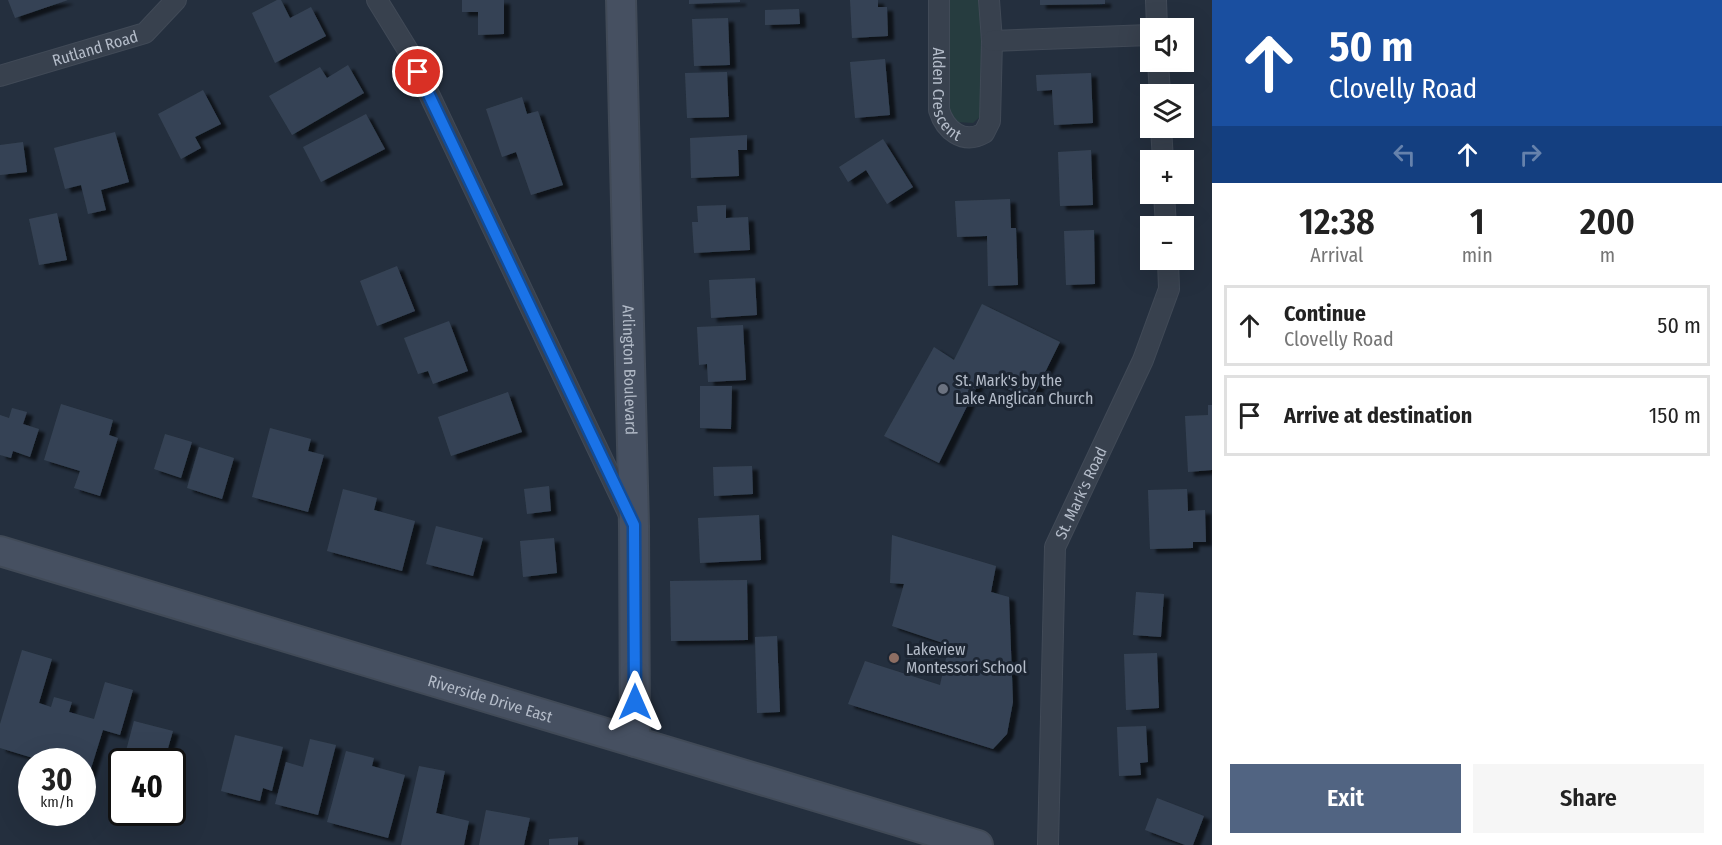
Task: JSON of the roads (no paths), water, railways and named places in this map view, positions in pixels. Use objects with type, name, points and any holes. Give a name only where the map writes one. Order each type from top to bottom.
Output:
[{"type":"street","name":"Rutland Road","points":[[0,76],[145,33],[176,0]]},
{"type":"street","points":[[377,0],[409,52],[634,525]]},
{"type":"street","name":"Arlington Boulevard","points":[[621,0],[634,525],[635,742]]},
{"type":"street","name":"Alden Crescent","points":[[939,0],[939,110],[945,125],[961,136],[980,136],[988,129],[992,41],[989,0]]},
{"type":"street","points":[[1156,0],[1157,18]]},
{"type":"street","points":[[992,41],[1140,35]]},
{"type":"street","name":"St. Mark's Road","points":[[1048,845],[1055,547],[1143,360],[1169,289],[1168,270]]},
{"type":"street","name":"Riverside Drive East","points":[[0,551],[978,845]]},
{"type":"place","name":"St. Mark's by the Lake Anglican Church","points":[[943,389]]},
{"type":"place","name":"Lakeview Montessori School","points":[[894,658]]}]
